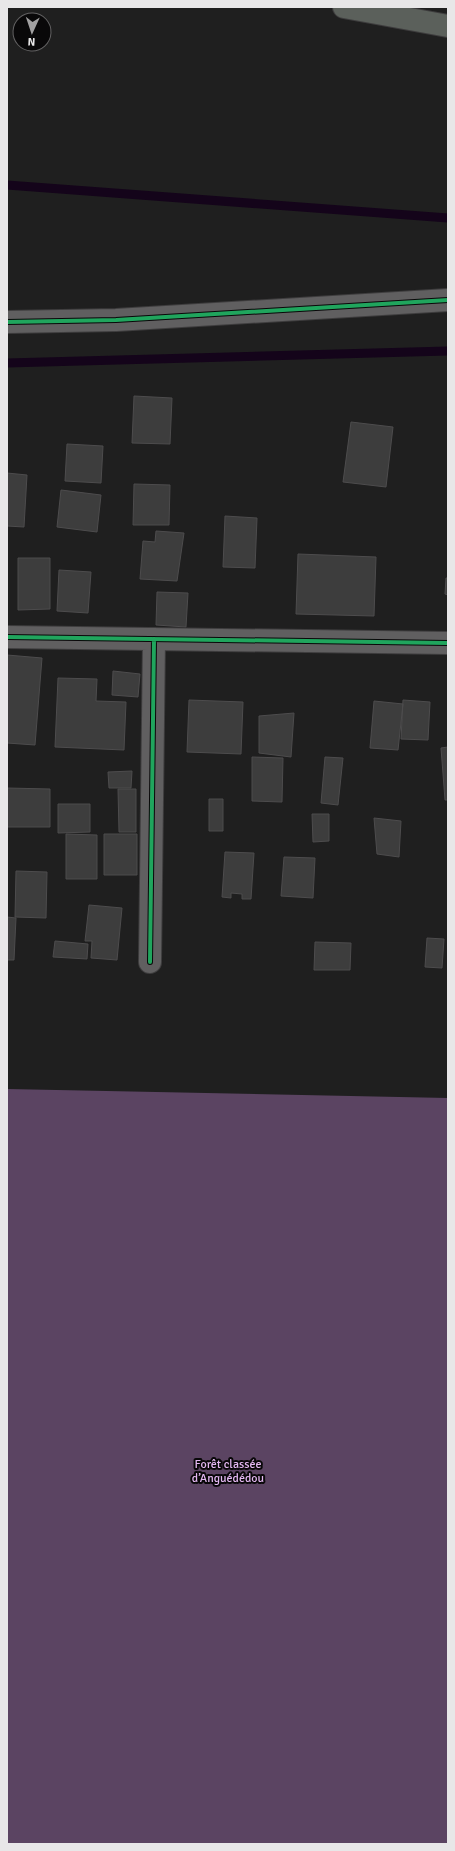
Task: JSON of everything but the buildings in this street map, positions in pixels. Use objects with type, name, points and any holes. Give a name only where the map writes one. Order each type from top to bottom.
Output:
[{"type":"highway","points":[[344,7],[448,26]]},
{"type":"street","points":[[7,322],[116,320],[448,300]]},
{"type":"street","points":[[7,637],[448,643]]},
{"type":"street","points":[[150,962],[154,639]]},
{"type":"green space","name":"Forêt classée d’Anguédédou","points":[[7,1089],[448,1098],[448,1844],[7,1844]]},
{"type":"waterway","points":[[7,185],[448,218]]},
{"type":"waterway","points":[[7,363],[448,351]]},
{"type":"cycle path","points":[[7,322],[116,320],[448,300]]},
{"type":"cycle path","points":[[7,637],[448,643]]},
{"type":"cycle path","points":[[150,962],[154,639]]}]
